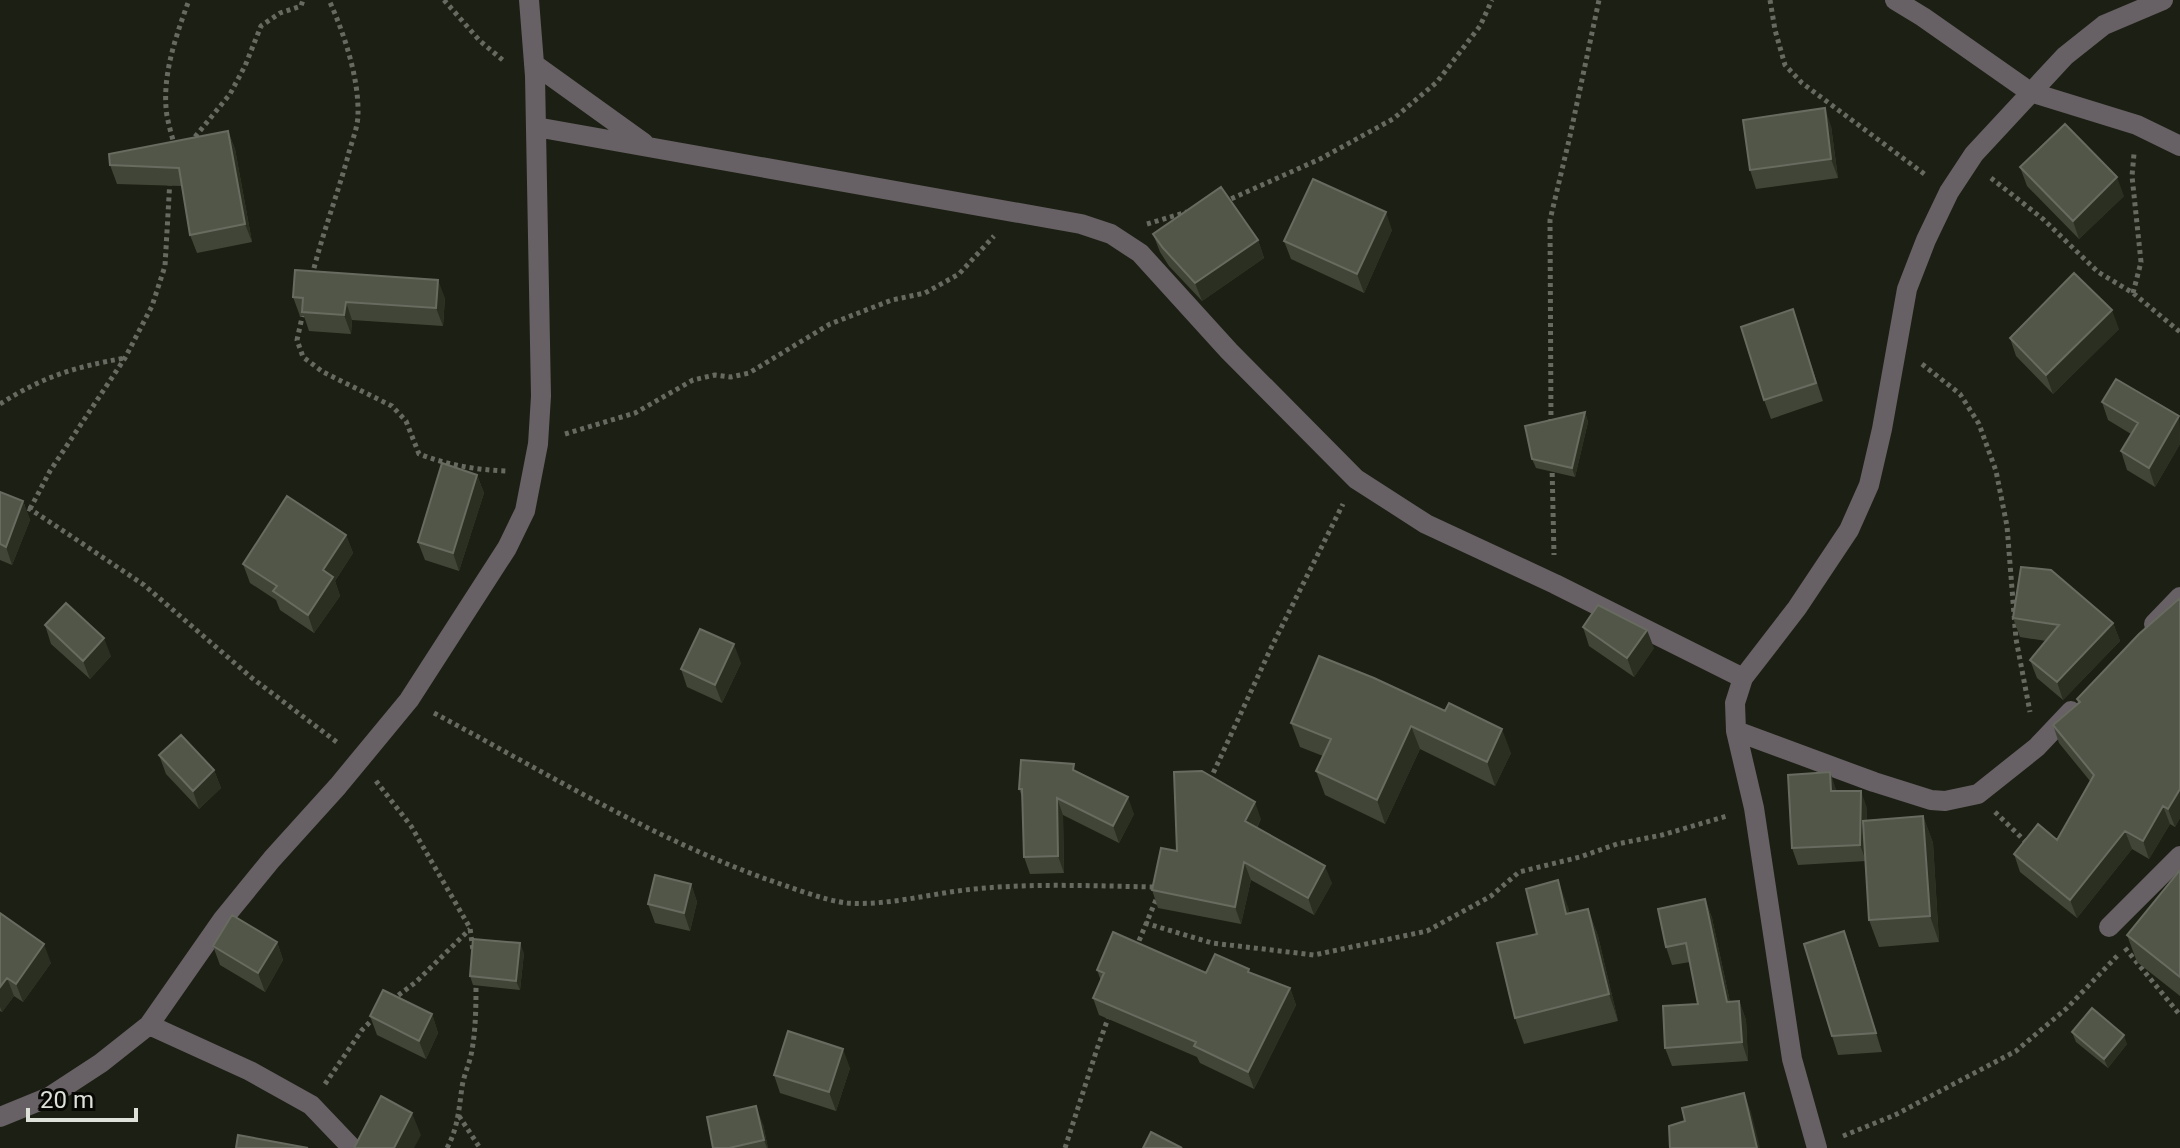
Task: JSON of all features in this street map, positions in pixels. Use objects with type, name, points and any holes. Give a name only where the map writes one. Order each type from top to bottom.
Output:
[{"type":"street","points":[[0,1117],[49,1097],[101,1063],[149,1025],[223,919],[409,700],[507,548],[525,511],[538,444],[541,396],[536,127],[529,0]]},
{"type":"street","points":[[1895,0],[2030,92],[2137,125],[2180,146]]},
{"type":"street","points":[[1817,1148],[1792,1059],[1754,808],[1736,731],[1735,703],[1743,678],[1797,608],[1849,530],[1869,485],[1907,289],[1949,192],[1974,154],[2065,56],[2104,25],[2163,0]]},
{"type":"street","points":[[534,70],[650,147]]},
{"type":"street","points":[[536,127],[1081,224],[1111,234],[1140,253],[1229,351],[1356,479],[1426,524],[1555,584],[1743,678]]},
{"type":"street","points":[[2136,643],[2180,597]]},
{"type":"street","points":[[1736,731],[1874,782],[1931,800],[1945,801],[1978,794],[2037,747],[2081,701]]},
{"type":"street","points":[[2109,927],[2180,856]]},
{"type":"street","points":[[149,1025],[250,1071],[311,1105],[352,1148]]},
{"type":"path","points":[[177,158],[167,115],[166,83],[177,34],[189,0]]},
{"type":"path","points":[[310,287],[358,118],[350,62],[329,0]]},
{"type":"path","points":[[444,0],[480,41],[503,61],[534,70]]},
{"type":"path","points":[[1215,205],[1320,159],[1393,119],[1437,82],[1480,26],[1492,0]]},
{"type":"path","points":[[1552,431],[1550,220],[1599,0]]},
{"type":"path","points":[[1770,0],[1785,65],[1802,83],[1949,192]]},
{"type":"path","points":[[187,147],[230,94],[261,26],[301,2]]},
{"type":"path","points":[[2133,293],[2141,262],[2132,176],[2137,125]]},
{"type":"path","points":[[1974,154],[1989,176],[2043,219],[2098,272],[2133,293],[2180,332]]},
{"type":"path","points":[[30,509],[50,471],[125,358],[152,306],[165,266],[169,182],[173,170]]},
{"type":"path","points":[[1111,234],[1200,209]]},
{"type":"path","points":[[538,444],[635,413],[693,380],[749,373],[830,324],[892,300],[925,293],[959,274],[1016,213]]},
{"type":"path","points":[[306,303],[297,340],[303,357],[323,372],[392,406],[406,421],[419,454],[443,463],[480,470],[533,473]]},
{"type":"path","points":[[1899,336],[1911,354],[1960,394],[1979,424],[1996,471],[2007,526],[2016,639],[2037,747]]},
{"type":"path","points":[[0,404],[50,376],[125,358]]},
{"type":"path","points":[[1552,462],[1555,584]]},
{"type":"path","points":[[1207,788],[1271,648],[1356,479]]},
{"type":"path","points":[[15,504],[30,509],[144,585],[252,678],[359,759],[411,826],[470,928],[473,953]]},
{"type":"path","points":[[409,700],[718,861],[845,903],[891,901],[940,892],[1021,885],[1161,887],[1134,951]]},
{"type":"path","points":[[1978,794],[2032,849]]},
{"type":"path","points":[[1145,923],[1212,943],[1314,955],[1427,931],[1491,896],[1519,872],[1754,808]]},
{"type":"path","points":[[2109,927],[2180,1015]]},
{"type":"path","points":[[388,1004],[416,982],[470,928]]},
{"type":"path","points":[[1817,1148],[1895,1115],[2016,1051],[2067,1008],[2125,948]]},
{"type":"path","points":[[447,1148],[459,1116],[463,1083],[472,1053],[476,979]]},
{"type":"path","points":[[1065,1148],[1113,1007]]},
{"type":"path","points":[[311,1105],[362,1030],[379,1013]]},
{"type":"path","points":[[459,1116],[480,1148]]},
{"type":"building","points":[[1825,108],[1831,159],[1750,170],[1743,120]]},
{"type":"building","points":[[2065,124],[2117,177],[2073,221],[2020,167]]},
{"type":"building","points":[[228,131],[245,224],[190,235],[179,168],[110,165],[109,154]]},
{"type":"building","points":[[1313,179],[1386,212],[1357,274],[1284,241]]},
{"type":"building","points":[[1221,187],[1258,240],[1195,283],[1153,234]]},
{"type":"building","points":[[295,270],[438,280],[436,308],[346,302],[344,315],[302,312],[303,298],[293,297]]},
{"type":"building","points":[[2074,273],[2112,310],[2046,375],[2010,338]]},
{"type":"building","points":[[1793,309],[1816,383],[1764,400],[1741,327]]},
{"type":"building","points":[[2116,379],[2179,416],[2149,468],[2121,451],[2138,423],[2102,402]]},
{"type":"building","points":[[1585,412],[1572,468],[1532,459],[1525,426]]},
{"type":"building","points":[[442,463],[477,475],[453,553],[418,542]]},
{"type":"building","points":[[0,492],[23,501],[6,547],[0,544]]},
{"type":"building","points":[[287,496],[346,535],[323,570],[333,577],[308,615],[273,591],[277,586],[243,564]]},
{"type":"building","points":[[2021,567],[2051,570],[2113,623],[2057,682],[2030,660],[2059,625],[2013,618]]},
{"type":"building","points":[[2180,598],[2180,789],[2168,809],[2163,806],[2143,841],[2125,831],[2070,900],[2014,854],[2038,824],[2057,840],[2094,775],[2053,725],[2080,702],[2077,699],[2139,634]]},
{"type":"building","points":[[66,603],[104,638],[83,661],[45,625]]},
{"type":"building","points":[[1598,605],[1647,630],[1627,658],[1583,627]]},
{"type":"building","points":[[700,629],[734,644],[715,685],[681,669]]},
{"type":"building","points":[[1319,656],[1445,711],[1449,703],[1502,729],[1487,762],[1411,726],[1377,800],[1316,771],[1331,739],[1291,723]]},
{"type":"building","points":[[181,735],[214,770],[193,791],[159,755]]},
{"type":"building","points":[[1021,760],[1074,764],[1073,770],[1128,797],[1113,826],[1057,798],[1058,856],[1024,857],[1022,789],[1019,789]]},
{"type":"building","points":[[1202,771],[1255,802],[1245,821],[1325,866],[1308,898],[1244,862],[1235,907],[1152,890],[1161,848],[1177,851],[1174,772]]},
{"type":"building","points":[[1830,772],[1831,791],[1861,791],[1860,845],[1792,848],[1788,775]]},
{"type":"building","points":[[1923,816],[1930,916],[1869,920],[1863,821]]},
{"type":"building","points":[[2180,870],[2180,977],[2127,935]]},
{"type":"building","points":[[655,875],[691,884],[684,913],[648,904]]},
{"type":"building","points":[[1558,880],[1566,914],[1588,909],[1609,994],[1515,1018],[1497,943],[1537,934],[1526,889]]},
{"type":"building","points":[[1705,899],[1727,1002],[1739,1001],[1742,1042],[1665,1048],[1663,1006],[1698,1004],[1686,943],[1666,947],[1658,909]]},
{"type":"building","points":[[0,913],[44,944],[16,984],[7,978],[0,987]]},
{"type":"building","points":[[232,915],[277,942],[258,973],[213,946]]},
{"type":"building","points":[[1844,931],[1876,1033],[1832,1036],[1804,944]]},
{"type":"building","points":[[1113,932],[1206,973],[1215,954],[1249,969],[1248,972],[1290,988],[1248,1072],[1194,1046],[1196,1042],[1093,998],[1104,973],[1097,970]]},
{"type":"building","points":[[473,939],[520,943],[516,981],[470,976]]},
{"type":"building","points":[[383,990],[432,1014],[419,1041],[370,1016]]},
{"type":"building","points":[[2092,1008],[2124,1035],[2104,1059],[2072,1032]]},
{"type":"building","points":[[788,1031],[843,1049],[829,1092],[774,1075]]},
{"type":"building","points":[[1744,1093],[1757,1148],[1670,1148],[1669,1126],[1685,1121],[1682,1108]]},
{"type":"building","points":[[381,1096],[412,1113],[394,1148],[354,1148]]},
{"type":"building","points":[[756,1106],[764,1140],[729,1148],[713,1148],[707,1117]]},
{"type":"building","points":[[1151,1132],[1182,1148],[1143,1148]]},
{"type":"building","points":[[238,1135],[308,1148],[236,1148]]}]
